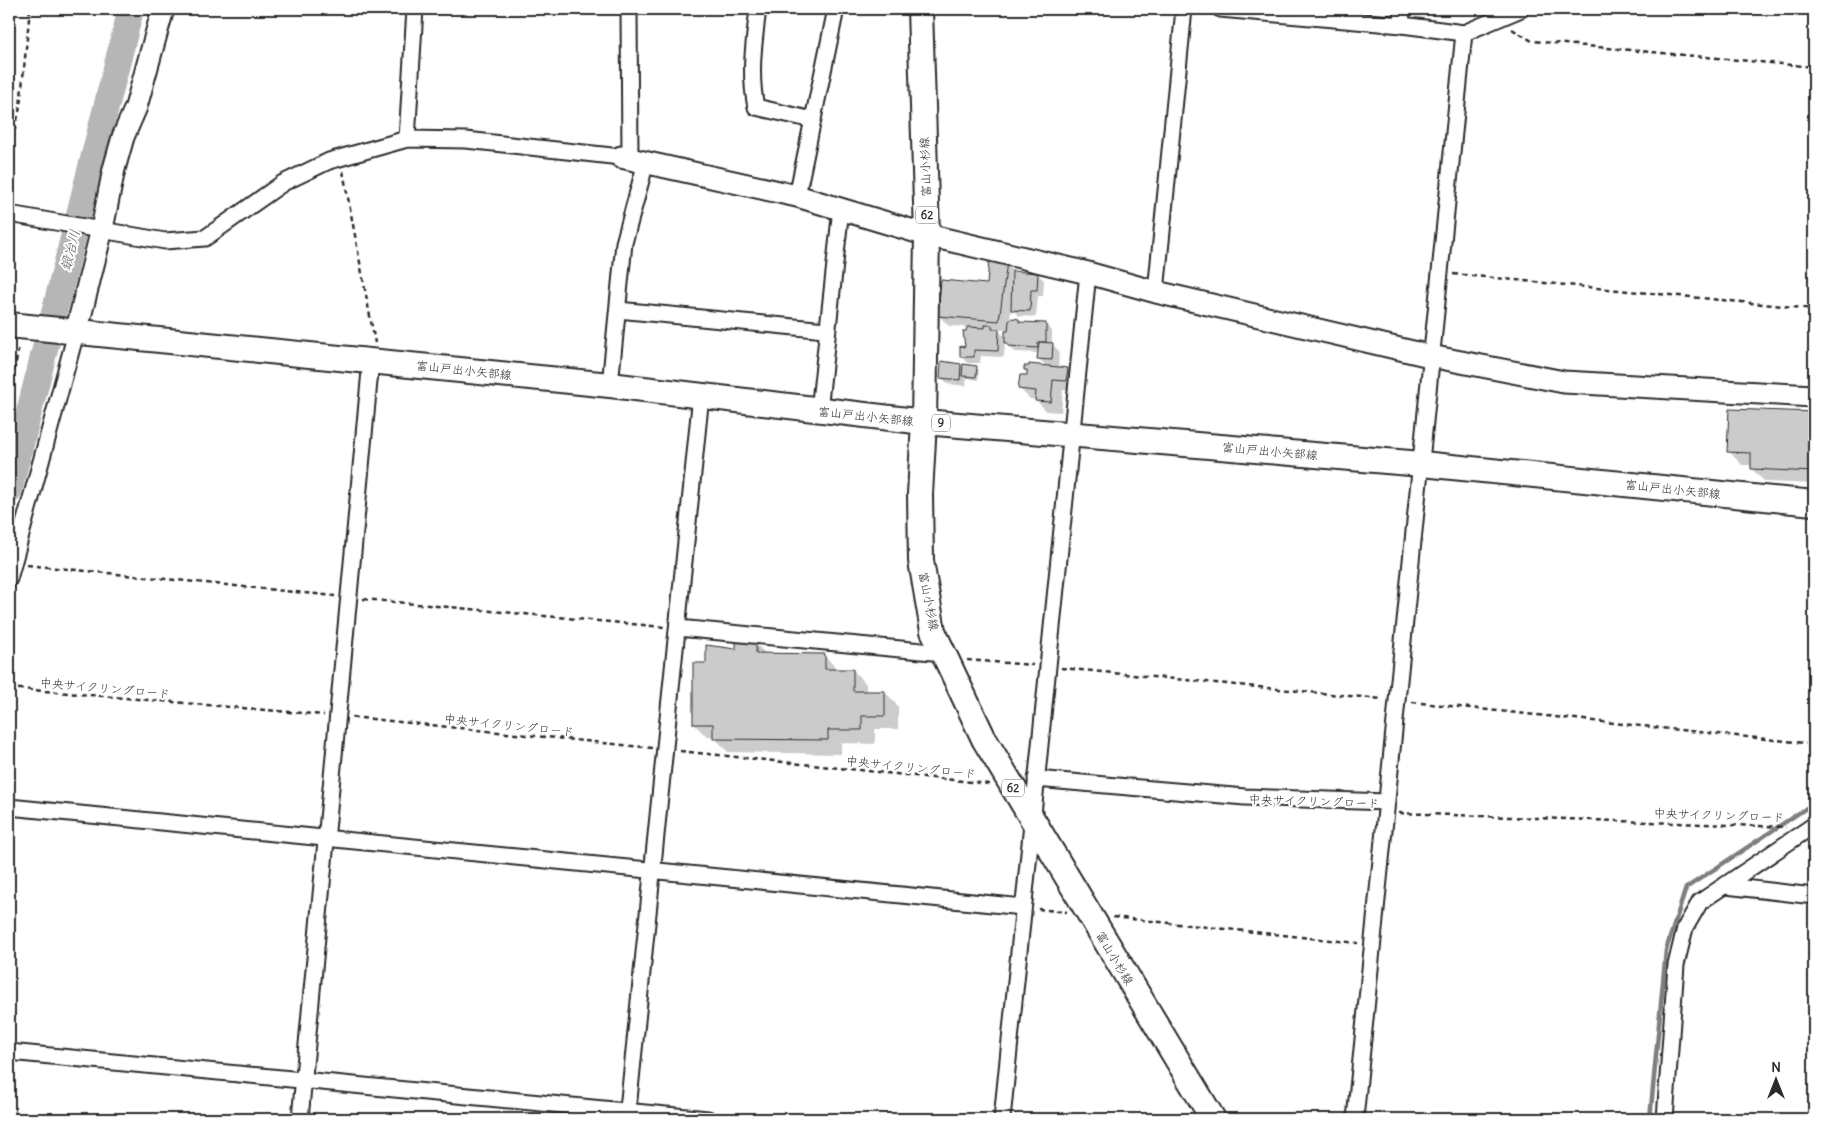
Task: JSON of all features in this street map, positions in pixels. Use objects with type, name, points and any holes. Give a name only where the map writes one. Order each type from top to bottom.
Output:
[{"type":"main road","name":"富山小杉線","points":[[920,9],[928,234],[924,422],[920,494],[921,561],[933,631],[984,738],[1213,1119]]},
{"type":"main road","name":"富山戸出小矢部線","points":[[20,327],[610,385],[924,422],[1422,464],[1814,503]]},
{"type":"street","points":[[9,579],[114,169],[123,137],[136,107],[163,9]]},
{"type":"street","points":[[407,139],[415,9]]},
{"type":"street","points":[[610,385],[632,160],[629,9]]},
{"type":"street","points":[[758,9],[753,50],[752,87],[756,107],[813,120]]},
{"type":"street","points":[[797,196],[836,9]]},
{"type":"street","points":[[1156,292],[1184,9]]},
{"type":"street","points":[[1220,9],[1402,25],[1464,33],[1498,21],[1521,9]]},
{"type":"street","points":[[1401,9],[1402,25]]},
{"type":"street","points":[[1354,1119],[1422,464],[1430,356],[1464,33]]},
{"type":"street","points":[[9,214],[165,241],[205,238],[283,183],[341,157],[407,139],[466,140],[632,160],[797,196],[928,234],[1088,273],[1156,292],[1430,356],[1564,382],[1814,396]]},
{"type":"street","points":[[819,411],[826,330],[841,208]]},
{"type":"street","points":[[1002,1119],[1088,273]]},
{"type":"street","points":[[618,310],[826,330]]},
{"type":"street","points":[[300,1119],[374,361]]},
{"type":"street","points":[[628,1115],[701,395]]},
{"type":"street","points":[[678,628],[944,656]]},
{"type":"street","points":[[1036,778],[1245,797],[1386,807]]},
{"type":"street","points":[[9,807],[1023,907]]},
{"type":"street","points":[[1665,1119],[1676,965],[1685,928],[1700,902],[1814,825]]},
{"type":"street","points":[[1726,886],[1814,896]]},
{"type":"street","points":[[9,1052],[304,1079],[628,1115],[708,1119]]},
{"type":"path","points":[[9,156],[20,107],[30,9]]},
{"type":"path","points":[[1498,21],[1532,41],[1814,67]]},
{"type":"path","points":[[341,157],[374,361]]},
{"type":"path","points":[[1439,273],[1814,309]]},
{"type":"path","points":[[9,398],[20,327]]},
{"type":"path","points":[[944,656],[1814,744]]},
{"type":"path","name":"中央サイクリングロード","points":[[9,688],[338,716],[1012,786]]},
{"type":"path","name":"中央サイクリングロード","points":[[1386,807],[1789,827]]},
{"type":"path","points":[[1023,907],[1372,944]]},
{"type":"building","points":[[989,261],[1007,262],[999,321],[938,316],[941,280],[987,284]]},
{"type":"building","points":[[1012,271],[1038,273],[1037,290],[1031,290],[1030,311],[1011,310]]},
{"type":"building","points":[[1012,318],[1019,319],[1019,322],[1046,323],[1046,342],[1038,342],[1038,348],[1008,346],[1008,343],[1005,343],[1005,331],[1008,331],[1009,321]]},
{"type":"building","points":[[985,325],[992,325],[992,329],[999,329],[998,351],[974,350],[974,357],[960,357],[960,346],[965,347],[963,331],[966,331],[967,327],[985,328]]},
{"type":"building","points":[[1039,342],[1053,343],[1052,360],[1037,359]]},
{"type":"building","points":[[941,361],[961,364],[960,380],[940,378]]},
{"type":"building","points":[[963,364],[977,366],[976,377],[962,376]]},
{"type":"building","points":[[1029,364],[1068,368],[1066,381],[1053,380],[1051,402],[1035,401],[1036,391],[1018,389],[1020,375],[1027,375],[1027,370],[1024,370],[1024,366],[1029,366]]},
{"type":"building","points":[[1729,409],[1814,412],[1814,472],[1751,469],[1751,453],[1727,452]]},
{"type":"building","points":[[736,642],[756,643],[756,653],[825,654],[825,669],[853,669],[853,691],[885,691],[885,716],[862,716],[862,730],[828,730],[828,740],[713,739],[713,724],[693,724],[693,663],[706,663],[706,645],[736,649]]},
{"type":"waterway","name":"鍛冶川","points":[[9,491],[131,9]]},
{"type":"waterway","points":[[1650,1119],[1666,950],[1686,888],[1814,803]]}]
